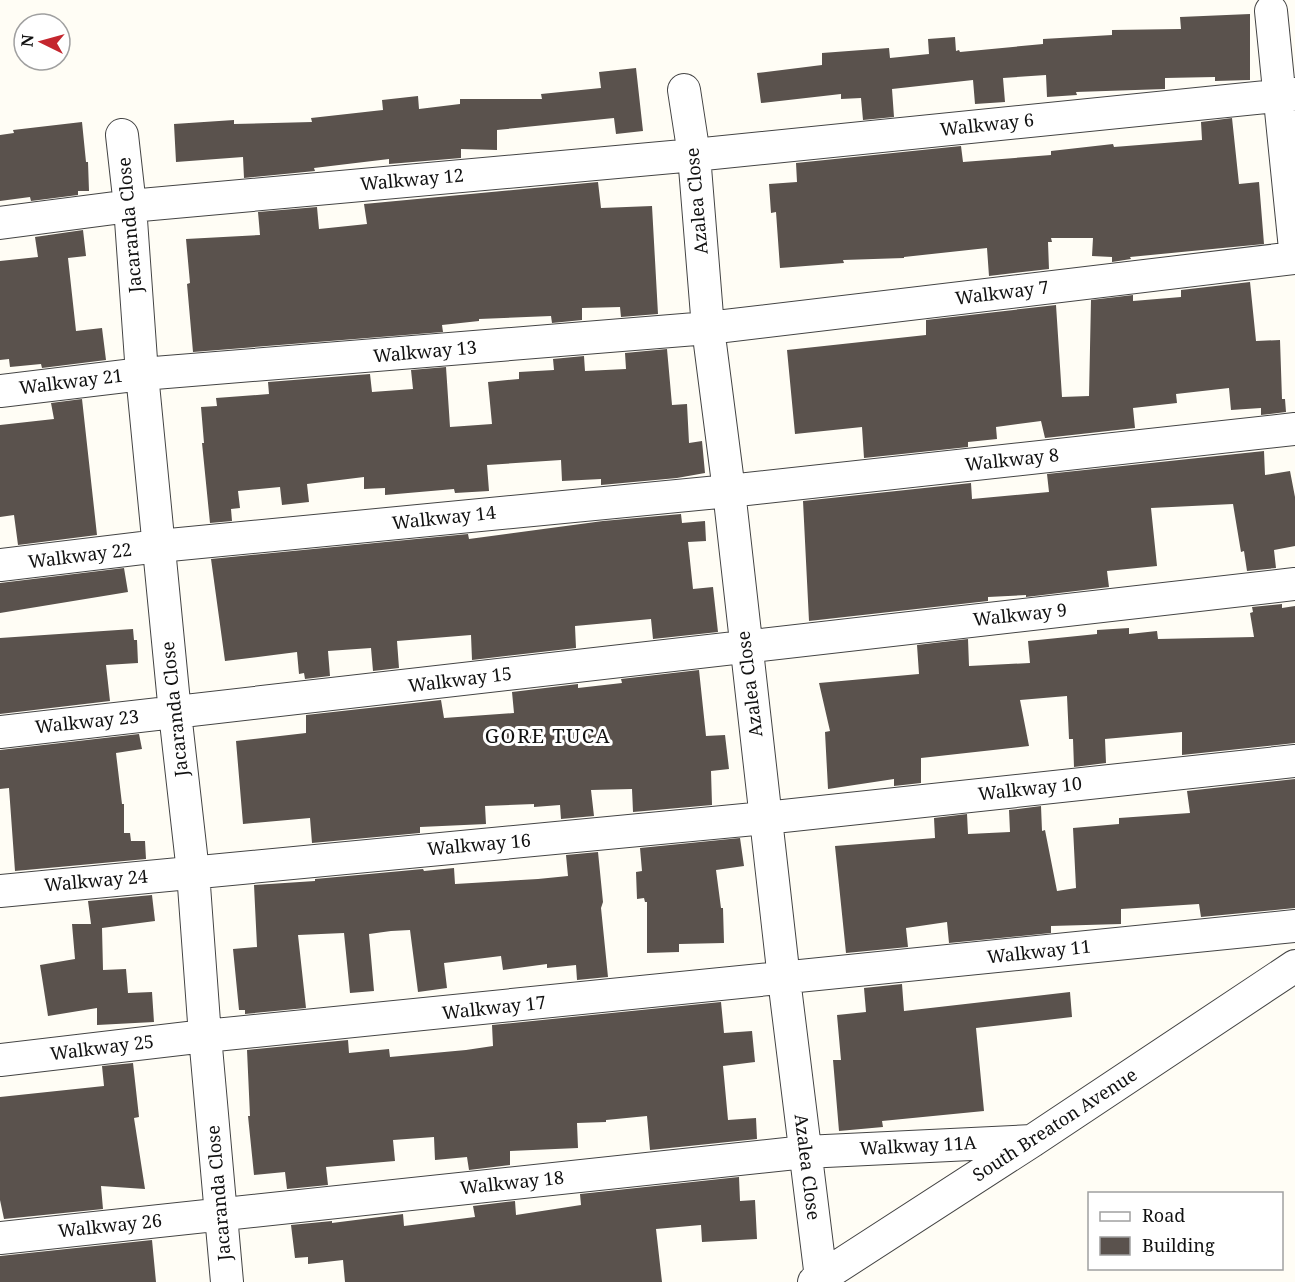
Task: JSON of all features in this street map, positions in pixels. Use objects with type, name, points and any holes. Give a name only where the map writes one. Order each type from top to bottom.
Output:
[{"type":"street","points":[[1271,11],[1287,95],[1295,249]]},
{"type":"street","name":"Azalea Close","points":[[684,90],[693,155],[708,328],[805,1152],[817,1280]]},
{"type":"street","name":"Walkway 6","points":[[693,155],[1287,95]]},
{"type":"street","name":"Jacaranda Close","points":[[122,135],[130,206],[142,374],[193,872],[227,1282]]},
{"type":"street","name":"Walkway 12","points":[[0,223],[130,206],[693,155]]},
{"type":"street","name":"Walkway 7","points":[[708,328],[1295,258]]},
{"type":"street","name":"Walkway 13","points":[[142,374],[708,328]]},
{"type":"street","name":"Walkway 21","points":[[0,391],[142,374]]},
{"type":"street","name":"Walkway 8","points":[[729,491],[1295,429]]},
{"type":"street","name":"Walkway 14","points":[[159,546],[729,491]]},
{"type":"street","name":"Walkway 22","points":[[0,565],[159,546]]},
{"type":"street","name":"Walkway 9","points":[[746,647],[1295,584]]},
{"type":"street","name":"Walkway 15","points":[[175,713],[746,647]]},
{"type":"street","name":"Walkway 23","points":[[0,732],[175,713]]},
{"type":"street","name":"Walkway 10","points":[[765,818],[1295,761]]},
{"type":"street","name":"Walkway 16","points":[[193,872],[765,818]]},
{"type":"street","name":"Walkway 24","points":[[0,891],[193,872]]},
{"type":"street","name":"Walkway 11","points":[[783,979],[1295,926]]},
{"type":"street","name":"South Breaton Avenue","points":[[817,1280],[1032,1141],[1295,966]]},
{"type":"street","name":"Walkway 17","points":[[205,1036],[783,979]]},
{"type":"street","name":"Walkway 25","points":[[0,1060],[205,1036]]},
{"type":"street","name":"Walkway 11A","points":[[805,1152],[1032,1141]]},
{"type":"street","name":"Walkway 18","points":[[220,1214],[805,1152]]},
{"type":"street","name":"Walkway 26","points":[[0,1238],[220,1214]]},
{"type":"building","points":[[1250,14],[1250,80],[1215,81],[1215,77],[1165,78],[1165,89],[1076,92],[1077,95],[1047,97],[1046,75],[1003,78],[1005,102],[975,104],[973,80],[892,89],[894,117],[863,120],[861,98],[841,99],[841,94],[761,103],[757,73],[822,65],[822,53],[889,48],[890,58],[929,54],[928,39],[955,37],[956,51],[960,52],[1043,44],[1043,39],[1112,35],[1112,30],[1181,29],[1180,17]]},
{"type":"building","points":[[636,68],[643,131],[616,134],[614,118],[497,130],[497,150],[461,149],[461,158],[389,164],[389,159],[314,168],[315,171],[244,178],[243,157],[176,162],[174,124],[234,120],[234,124],[312,122],[311,118],[383,110],[382,100],[418,96],[419,109],[460,104],[460,99],[542,99],[541,94],[601,88],[599,72]]},
{"type":"building","points":[[1232,118],[1239,184],[1259,182],[1264,244],[1130,257],[1131,259],[1112,262],[1112,257],[1092,256],[1093,238],[1051,238],[1052,242],[1048,242],[1049,269],[989,276],[987,248],[904,258],[843,260],[844,263],[780,268],[776,212],[771,213],[769,184],[797,182],[796,163],[961,146],[963,162],[1051,155],[1051,151],[1113,144],[1114,147],[1202,140],[1201,122]]},
{"type":"building","points":[[82,122],[86,162],[88,162],[89,191],[78,191],[78,195],[31,201],[30,197],[0,201],[0,135],[14,133],[13,130]]},
{"type":"building","points":[[598,182],[601,208],[652,206],[658,314],[621,317],[620,307],[582,308],[582,320],[552,323],[551,316],[479,319],[479,321],[442,325],[443,332],[193,352],[186,239],[260,235],[258,212],[317,207],[319,229],[367,224],[364,204]]},
{"type":"building","points":[[83,230],[86,256],[68,258],[76,331],[102,328],[106,360],[42,368],[41,364],[10,367],[9,359],[0,360],[0,261],[38,257],[35,237]]},
{"type":"building","points":[[1250,282],[1256,341],[1280,340],[1282,399],[1285,399],[1286,412],[1261,415],[1261,408],[1231,410],[1229,388],[1176,394],[1177,403],[1133,408],[1135,428],[1045,438],[1041,421],[996,427],[997,439],[968,442],[968,447],[864,458],[862,427],[795,434],[787,350],[926,335],[926,320],[1056,305],[1062,397],[1089,396],[1091,300],[1133,295],[1133,301],[1181,297],[1181,290]]},
{"type":"building","points":[[667,349],[672,405],[687,404],[689,443],[702,441],[705,473],[601,485],[601,479],[562,481],[561,460],[487,465],[489,491],[455,493],[454,489],[385,495],[385,488],[364,489],[364,477],[307,484],[309,502],[282,505],[280,487],[238,491],[240,508],[231,509],[232,521],[210,523],[201,407],[217,406],[216,398],[269,394],[268,382],[370,374],[372,392],[413,389],[411,370],[446,367],[450,427],[492,424],[488,382],[519,379],[519,372],[554,370],[553,359],[584,356],[585,371],[626,369],[625,353]]},
{"type":"building","points":[[82,399],[97,535],[18,545],[14,515],[0,517],[0,425],[54,419],[51,403]]},
{"type":"building","points":[[1264,451],[1265,475],[1290,471],[1295,497],[1295,546],[1274,550],[1276,568],[1247,571],[1244,551],[1241,552],[1233,504],[1151,508],[1157,566],[1107,571],[1109,587],[1026,597],[1026,595],[988,597],[988,601],[809,621],[803,501],[971,483],[972,499],[1049,492],[1047,474]]},
{"type":"building","points":[[681,514],[682,523],[705,521],[706,541],[688,542],[693,589],[713,587],[718,632],[653,639],[651,619],[575,626],[576,648],[472,660],[471,635],[397,641],[399,668],[373,671],[371,648],[328,651],[330,676],[305,679],[304,673],[299,674],[297,652],[225,661],[211,559],[468,534],[469,539],[603,521]]},
{"type":"building","points":[[124,568],[128,592],[0,613],[0,583]]},
{"type":"building","points":[[1282,604],[1282,608],[1295,606],[1295,743],[1182,755],[1182,732],[1105,739],[1106,763],[1074,767],[1073,739],[1069,739],[1067,696],[1020,700],[1029,746],[921,758],[921,783],[894,786],[894,779],[828,789],[825,732],[830,731],[819,683],[919,674],[917,645],[968,639],[969,666],[1030,663],[1028,641],[1097,634],[1097,630],[1129,628],[1129,634],[1157,631],[1158,639],[1254,637],[1250,613],[1253,612],[1252,607]]},
{"type":"building","points":[[133,629],[134,640],[137,640],[138,663],[106,665],[110,701],[0,714],[0,638]]},
{"type":"building","points":[[699,670],[706,736],[725,735],[729,769],[711,771],[712,805],[633,812],[632,789],[591,790],[594,816],[561,819],[560,805],[485,806],[486,824],[420,827],[420,833],[312,843],[310,818],[243,824],[236,741],[306,733],[306,715],[441,700],[444,718],[514,713],[512,692],[578,684],[578,688],[622,683],[621,679]]},
{"type":"building","points":[[139,734],[142,749],[116,753],[122,804],[124,804],[124,833],[130,833],[131,841],[145,841],[146,859],[15,871],[9,788],[0,789],[0,750]]},
{"type":"building","points":[[1295,779],[1295,908],[1201,917],[1199,904],[1121,909],[1121,924],[1051,926],[1051,933],[949,943],[947,922],[906,928],[908,947],[846,953],[835,846],[935,838],[934,818],[967,814],[968,834],[1010,832],[1009,810],[1041,806],[1042,831],[1045,830],[1057,891],[1076,888],[1073,828],[1119,824],[1119,818],[1190,813],[1187,791]]},
{"type":"building","points":[[740,838],[744,866],[716,870],[721,908],[723,908],[724,943],[679,944],[679,952],[647,953],[647,902],[644,898],[637,899],[636,872],[642,871],[640,848]]},
{"type":"building","points":[[598,852],[608,977],[577,980],[576,965],[547,968],[547,964],[503,970],[501,956],[444,963],[447,988],[418,992],[410,930],[391,931],[369,934],[374,991],[350,993],[344,933],[298,935],[306,1008],[245,1014],[245,1010],[239,1010],[233,949],[257,947],[254,885],[454,868],[455,884],[538,879],[568,876],[566,855]]},
{"type":"building","points":[[152,895],[155,921],[102,928],[103,970],[126,969],[128,993],[152,992],[154,1022],[97,1025],[97,1008],[48,1016],[40,965],[75,959],[72,924],[91,924],[88,901]]},
{"type":"building","points":[[902,984],[904,1011],[1070,992],[1072,1017],[976,1028],[984,1111],[882,1121],[883,1127],[839,1131],[833,1060],[841,1060],[837,1015],[866,1012],[864,988]]},
{"type":"building","points":[[721,1002],[724,1033],[752,1031],[755,1062],[723,1066],[728,1120],[756,1118],[757,1139],[650,1150],[647,1116],[606,1120],[606,1122],[577,1123],[578,1148],[510,1151],[510,1165],[469,1170],[467,1157],[435,1160],[434,1137],[393,1140],[395,1161],[326,1167],[328,1185],[287,1189],[285,1172],[254,1175],[248,1116],[250,1116],[247,1050],[348,1040],[349,1053],[389,1049],[390,1057],[466,1050],[493,1046],[492,1025]]},
{"type":"building","points":[[133,1063],[139,1117],[134,1118],[145,1189],[101,1186],[103,1209],[4,1219],[0,1200],[0,1097],[104,1086],[102,1066]]},
{"type":"building","points":[[739,1177],[740,1201],[755,1200],[757,1239],[702,1242],[701,1225],[656,1229],[662,1282],[345,1282],[343,1260],[308,1264],[308,1257],[295,1258],[291,1225],[332,1221],[332,1223],[403,1214],[404,1226],[475,1217],[473,1206],[515,1201],[516,1215],[581,1205],[580,1194]]},
{"type":"building","points":[[152,1240],[156,1282],[0,1282],[0,1256]]},
{"type":"district","name":"GORE TUCA","points":[[548,736]]}]
